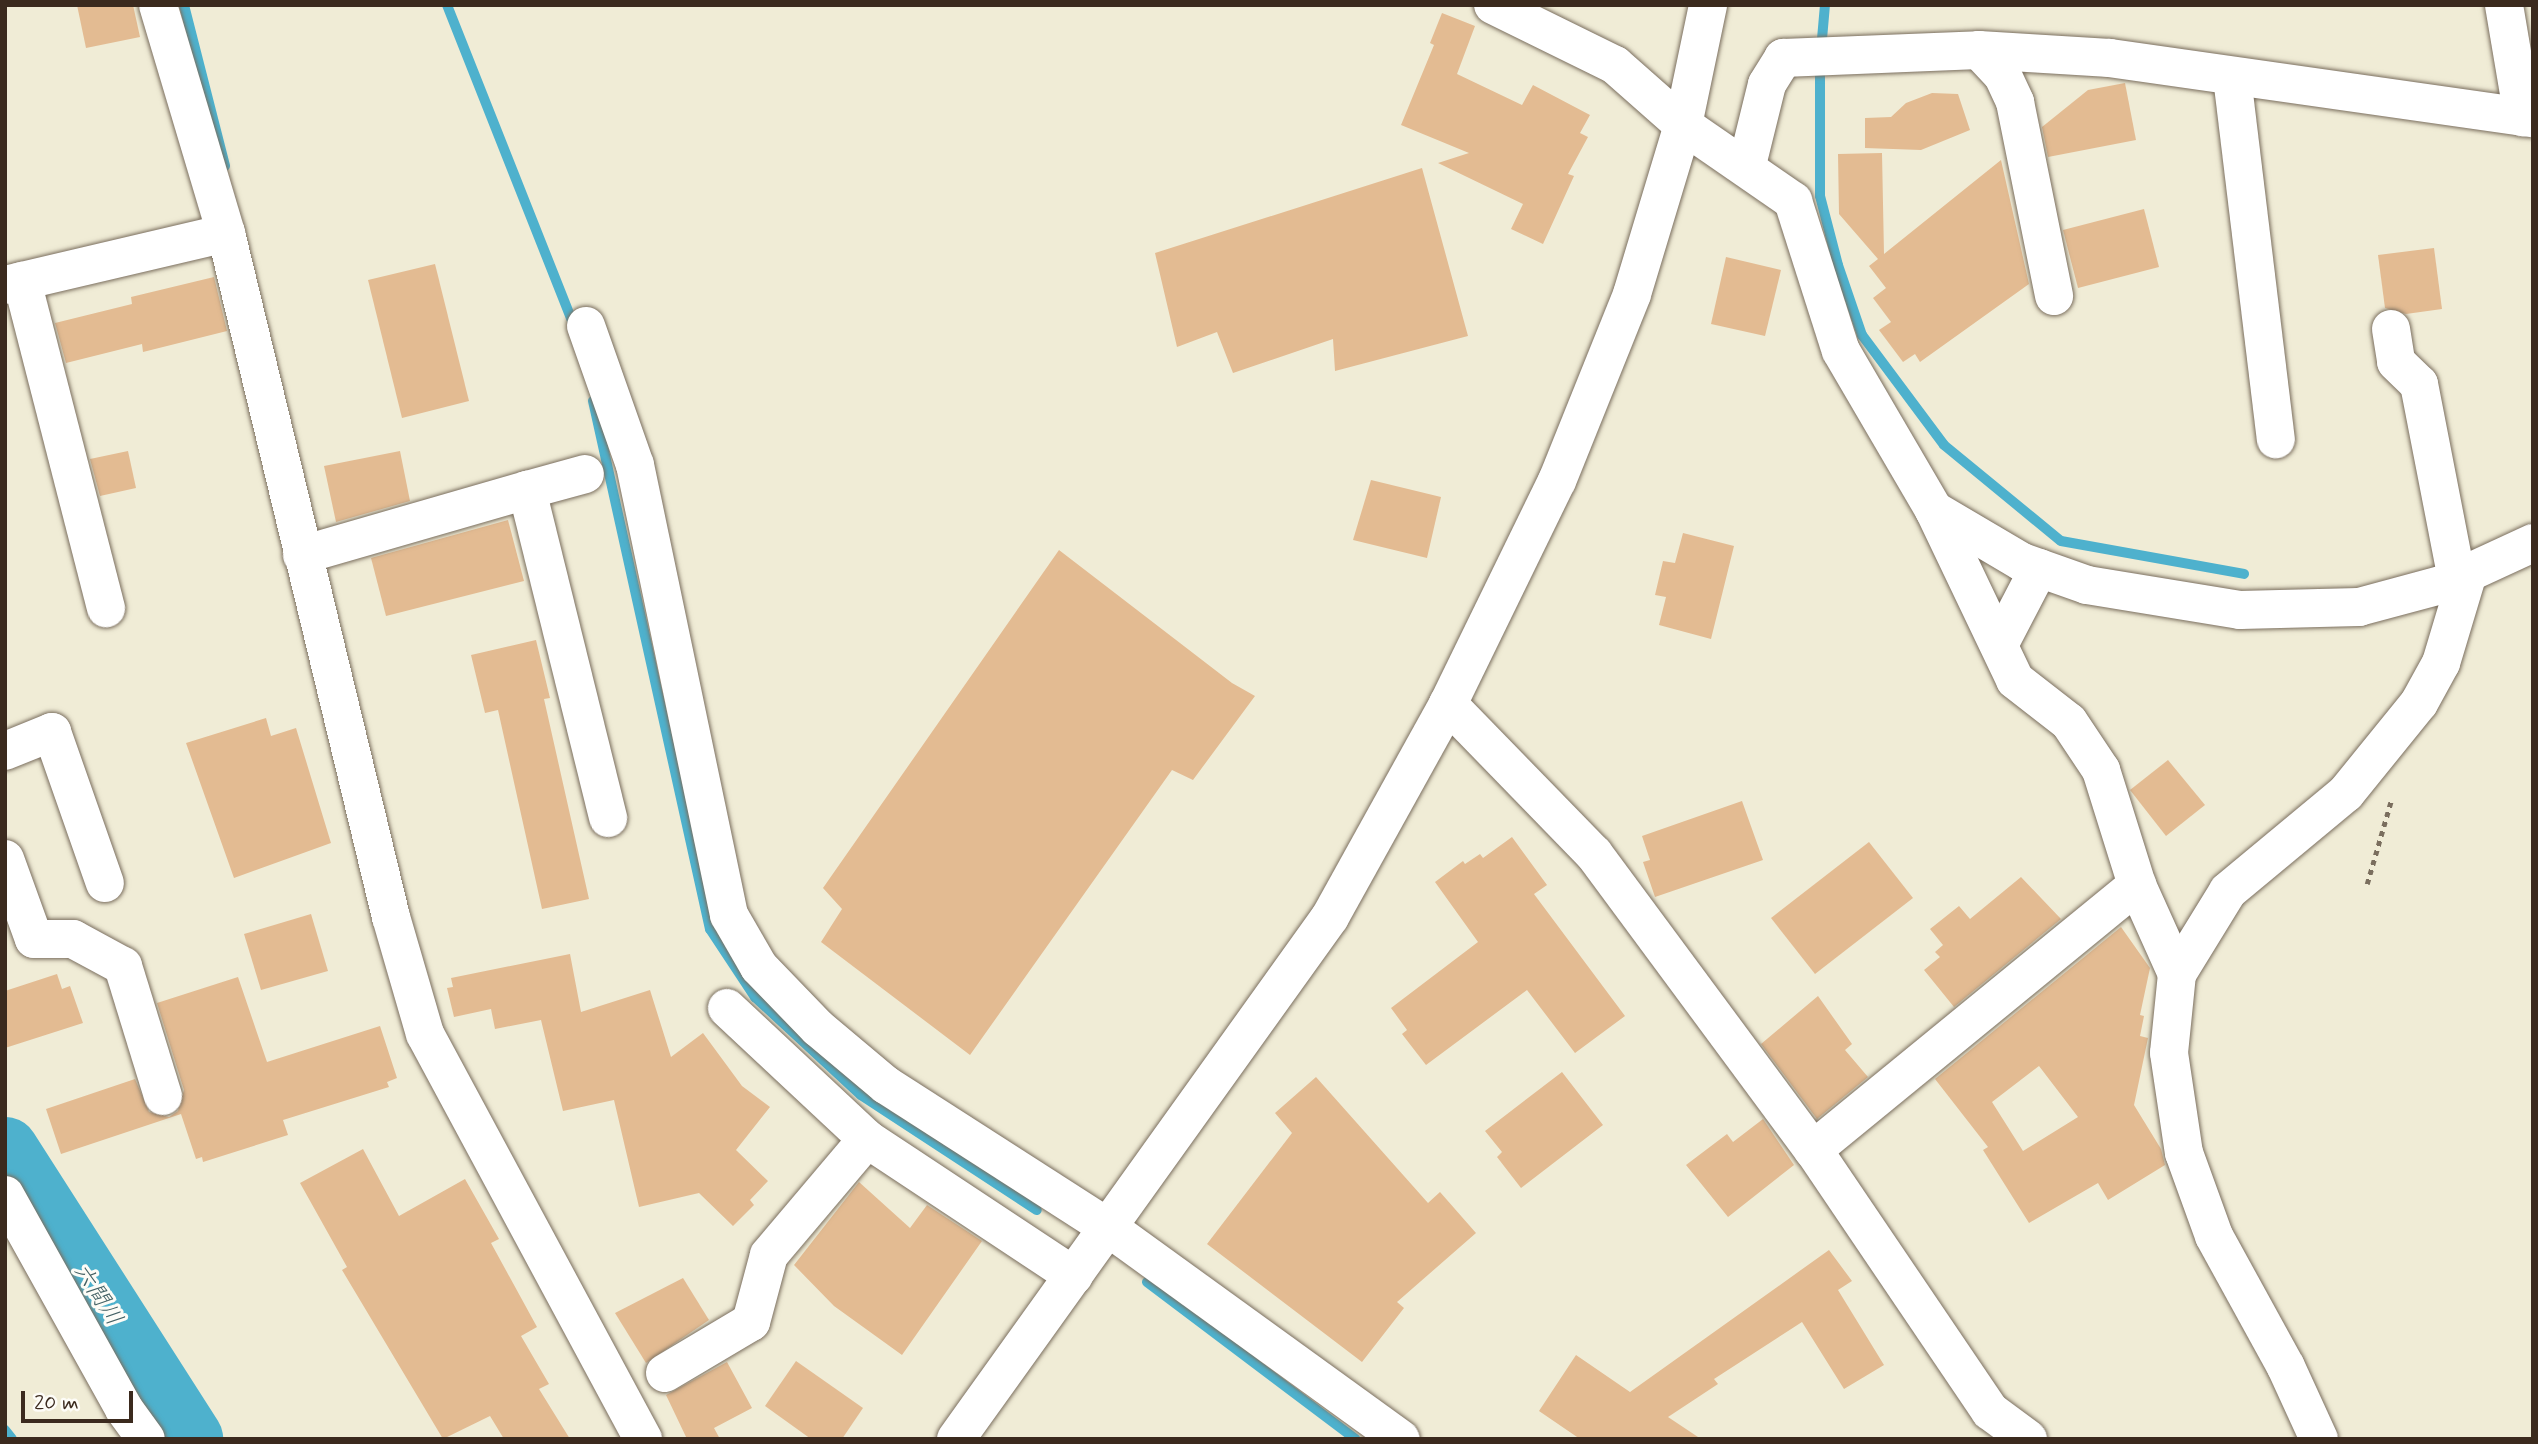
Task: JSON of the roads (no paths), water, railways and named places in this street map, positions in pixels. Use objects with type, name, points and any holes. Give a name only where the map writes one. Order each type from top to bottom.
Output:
[{"type":"street","points":[[158,5],[226,233],[314,551],[391,917],[425,1034],[643,1439]]},
{"type":"street","points":[[1493,5],[1615,65],[1683,125],[1747,165],[1793,201],[1841,351],[1934,510],[2015,680],[2068,722],[2101,770],[2137,885],[2177,974]]},
{"type":"street","points":[[956,1439],[1330,917],[1448,704],[1558,481],[1632,294],[1683,125],[1708,5]]},
{"type":"street","points":[[1747,165],[1767,84],[1783,58],[1979,50],[2110,58],[2528,117],[2504,5]]},
{"type":"street","points":[[1979,50],[2003,76],[2015,102],[2054,296]]},
{"type":"street","points":[[2232,76],[2276,439]]},
{"type":"street","points":[[106,608],[14,283],[226,233]]},
{"type":"street","points":[[586,326],[635,465],[729,915],[759,967],[818,1028],[886,1085],[1109,1228],[1401,1439]]},
{"type":"street","points":[[2319,1439],[2286,1367],[2214,1236],[2184,1153],[2169,1053],[2177,974],[2228,891],[2346,793],[2419,703],[2441,663],[2462,576],[2419,384],[2396,362],[2392,329]]},
{"type":"street","points":[[314,551],[585,474]]},
{"type":"street","points":[[527,490],[608,818]]},
{"type":"street","points":[[1934,510],[2039,568],[2087,585],[2160,600],[2241,610],[2359,607],[2462,576],[2533,543]]},
{"type":"street","points":[[1999,645],[2039,568]]},
{"type":"street","points":[[1448,704],[1594,854],[1813,1150],[1990,1411],[2028,1439]]},
{"type":"street","points":[[5,751],[52,732],[105,883]]},
{"type":"street","points":[[5,859],[34,939],[73,939],[123,966],[163,1096]]},
{"type":"street","points":[[1813,1150],[2137,885]]},
{"type":"street","points":[[727,1008],[867,1139],[1074,1276]]},
{"type":"street","points":[[665,1374],[751,1322],[769,1255],[867,1139]]},
{"type":"street","points":[[5,1195],[146,1439]]},
{"type":"waterway","points":[[184,5],[225,166]]},
{"type":"waterway","points":[[447,5],[575,328]]},
{"type":"waterway","points":[[1822,39],[1825,5]]},
{"type":"waterway","points":[[1820,76],[1820,196],[1838,265],[1862,335],[1944,445],[2061,541],[2244,574]]},
{"type":"waterway","points":[[593,401],[710,929],[755,997],[861,1095],[1037,1210]]},
{"type":"waterway","name":"六間川","points":[[5,1151],[189,1439]]},
{"type":"waterway","points":[[1147,1282],[1355,1439]]},
{"type":"waterway","points":[[5,1430],[12,1439]]}]
